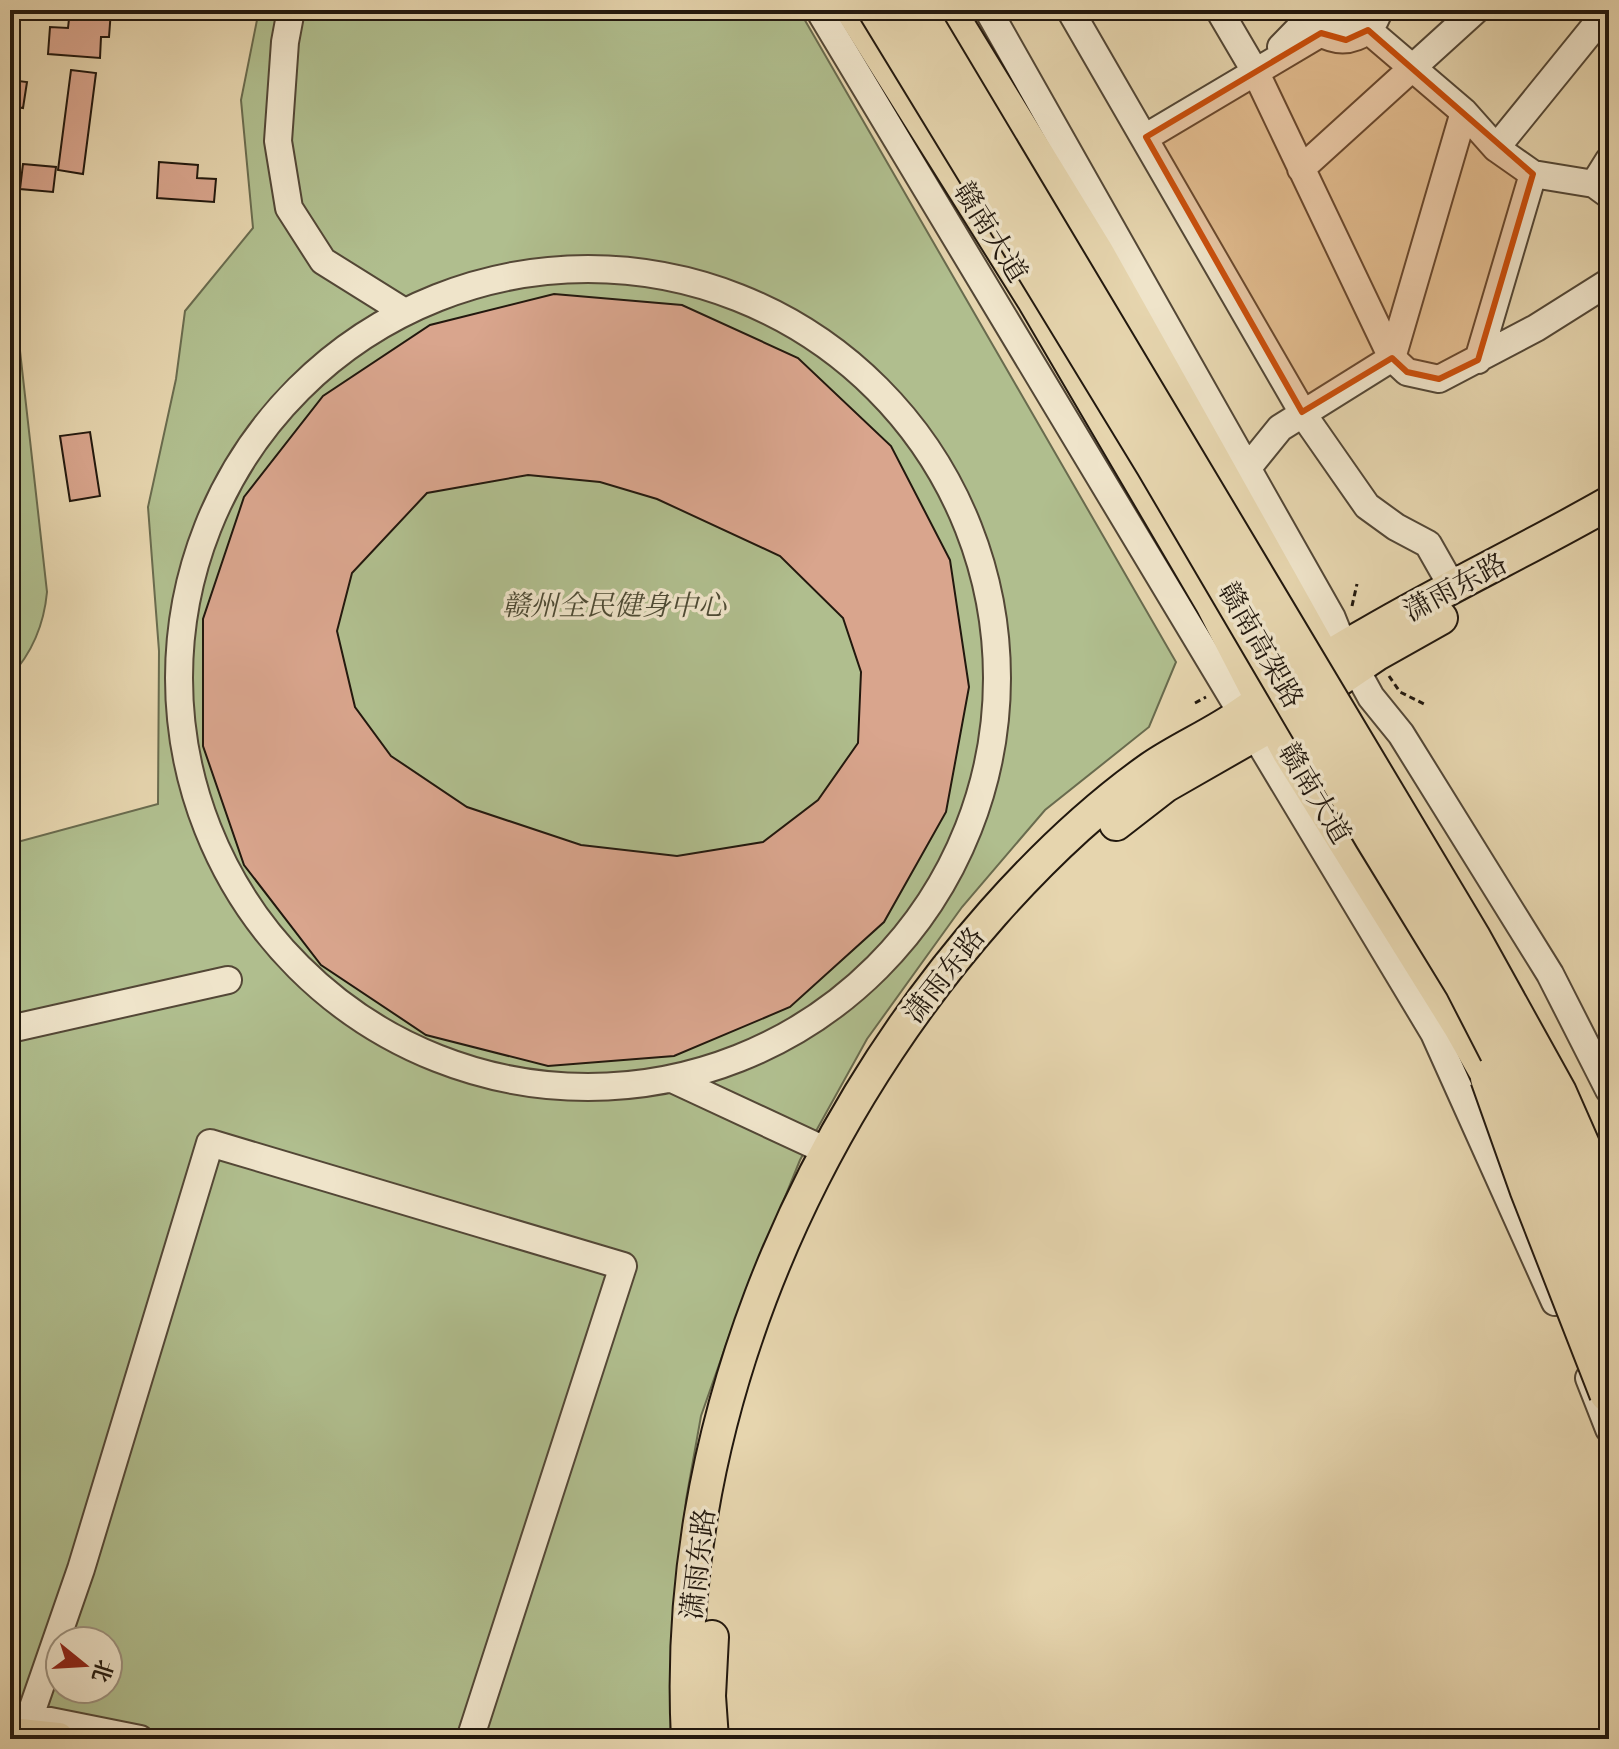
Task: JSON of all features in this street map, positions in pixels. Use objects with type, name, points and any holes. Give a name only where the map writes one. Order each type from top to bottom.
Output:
[{"type":"highway","name":"赣南高架路","points":[[878,10],[1155,464],[1458,946],[1557,1093],[1609,1211]]},
{"type":"highway","name":"赣南高架路","points":[[916,10],[1458,946],[1464,984],[1537,1126],[1609,1297]]},
{"type":"highway","points":[[1458,946],[1577,1086],[1609,1153]]},
{"type":"highway","points":[[1458,946],[1529,1188],[1609,1393]]},
{"type":"main road","name":"赣南大道","points":[[852,10],[1033,299],[1212,604],[1258,717],[1288,751],[1460,1027],[1524,1139],[1609,1339]]},
{"type":"main road","points":[[949,10],[1097,252],[1340,664],[1518,985],[1609,1169]]},
{"type":"main road","name":"潇雨东路","points":[[712,1739],[709,1696],[714,1586],[730,1472],[774,1311],[808,1230],[844,1159],[887,1088],[944,1005],[1028,906],[1101,836],[1165,786],[1258,717],[1453,588],[1609,503]]},
{"type":"main road","name":"潇雨东路","points":[[1340,664],[1462,606],[1609,527]]},
{"type":"main road","name":"潇雨东路","points":[[688,1739],[686,1698],[693,1580],[710,1466],[733,1381],[759,1300],[793,1219],[868,1080],[963,948],[1042,860],[1086,820],[1152,768],[1258,717]]},
{"type":"main road","points":[[17,1721],[58,1739]]},
{"type":"street","points":[[291,10],[285,42],[278,141],[289,208],[323,261],[403,311]]},
{"type":"street","points":[[819,10],[1258,717],[1434,1033],[1591,1382],[1609,1429]]},
{"type":"street","points":[[988,10],[1332,618],[1340,664],[1401,734],[1550,974],[1609,1090]]},
{"type":"street","points":[[1070,10],[1302,412],[1367,506],[1396,527],[1428,544],[1453,588]]},
{"type":"street","points":[[1219,10],[1256,73],[1392,358],[1407,372],[1439,379],[1536,328],[1609,282]]},
{"type":"street","points":[[1301,169],[1476,10]]},
{"type":"street","points":[[1496,148],[1608,10]]},
{"type":"street","points":[[1146,137],[1256,73],[1319,21],[1366,17],[1413,70],[1464,112],[1496,148],[1533,174],[1601,190],[1609,160]]},
{"type":"street","points":[[1246,470],[1280,428],[1392,358],[1464,112]]},
{"type":"street","points":[[1478,360],[1533,174]]},
{"type":"street","points":[[624,268],[735,293],[835,348],[915,429],[971,528],[997,639],[991,753],[955,862],[890,956],[802,1029],[698,1075],[671,1078],[585,1090],[495,1079],[409,1049],[332,1001],[268,936],[219,859],[189,774],[178,683],[188,592],[216,506],[264,428],[327,362],[403,311],[511,274],[624,268]]},
{"type":"street","points":[[10,1029],[228,980]]},
{"type":"street","points":[[671,1078],[829,1152]]},
{"type":"street","points":[[140,1739],[17,1721],[81,1569],[210,1143],[623,1266],[470,1739]]},
{"type":"path","points":[[1352,606],[1357,584]]},
{"type":"path","points":[[1392,681],[1400,692],[1426,705]]},
{"type":"highlighted area","points":[[1368,30],[1533,174],[1478,360],[1439,379],[1407,372],[1392,358],[1302,412],[1146,137],[1321,33],[1346,40]]},
{"type":"green space","name":"赣州全民健身中心","points":[[259,10],[799,10],[1176,662],[1149,727],[1045,810],[962,907],[867,1039],[800,1160],[732,1328],[701,1416],[686,1500],[676,1610],[670,1739],[192,1739],[10,1699],[10,844],[158,804],[159,651],[148,507],[176,379],[185,311],[253,228],[241,100]]},
{"type":"green space","points":[[10,319],[19,342],[47,592],[36,638],[10,677],[10,622],[18,590],[10,508]]},
{"type":"building","points":[[70,10],[111,10],[109,37],[101,37],[100,58],[48,54],[50,27],[68,28]]},
{"type":"building","points":[[71,70],[96,73],[83,174],[58,170]]},
{"type":"building","points":[[10,80],[27,82],[23,108],[10,106]]},
{"type":"building","points":[[159,162],[198,165],[197,178],[216,179],[214,202],[157,198]]},
{"type":"building","points":[[23,164],[56,167],[53,192],[20,189]]},
{"type":"building","points":[[554,294],[682,305],[798,358],[891,446],[950,560],[969,687],[946,812],[884,922],[790,1007],[674,1056],[548,1066],[426,1035],[321,965],[244,865],[203,746],[203,619],[244,497],[323,396],[430,325]],"holes":[[[528,475],[600,482],[657,499],[780,556],[843,618],[861,672],[858,743],[818,800],[763,842],[677,856],[581,845],[467,807],[391,756],[355,707],[337,631],[352,573],[427,493]]]},
{"type":"building","points":[[90,432],[100,496],[70,501],[60,436]]}]
